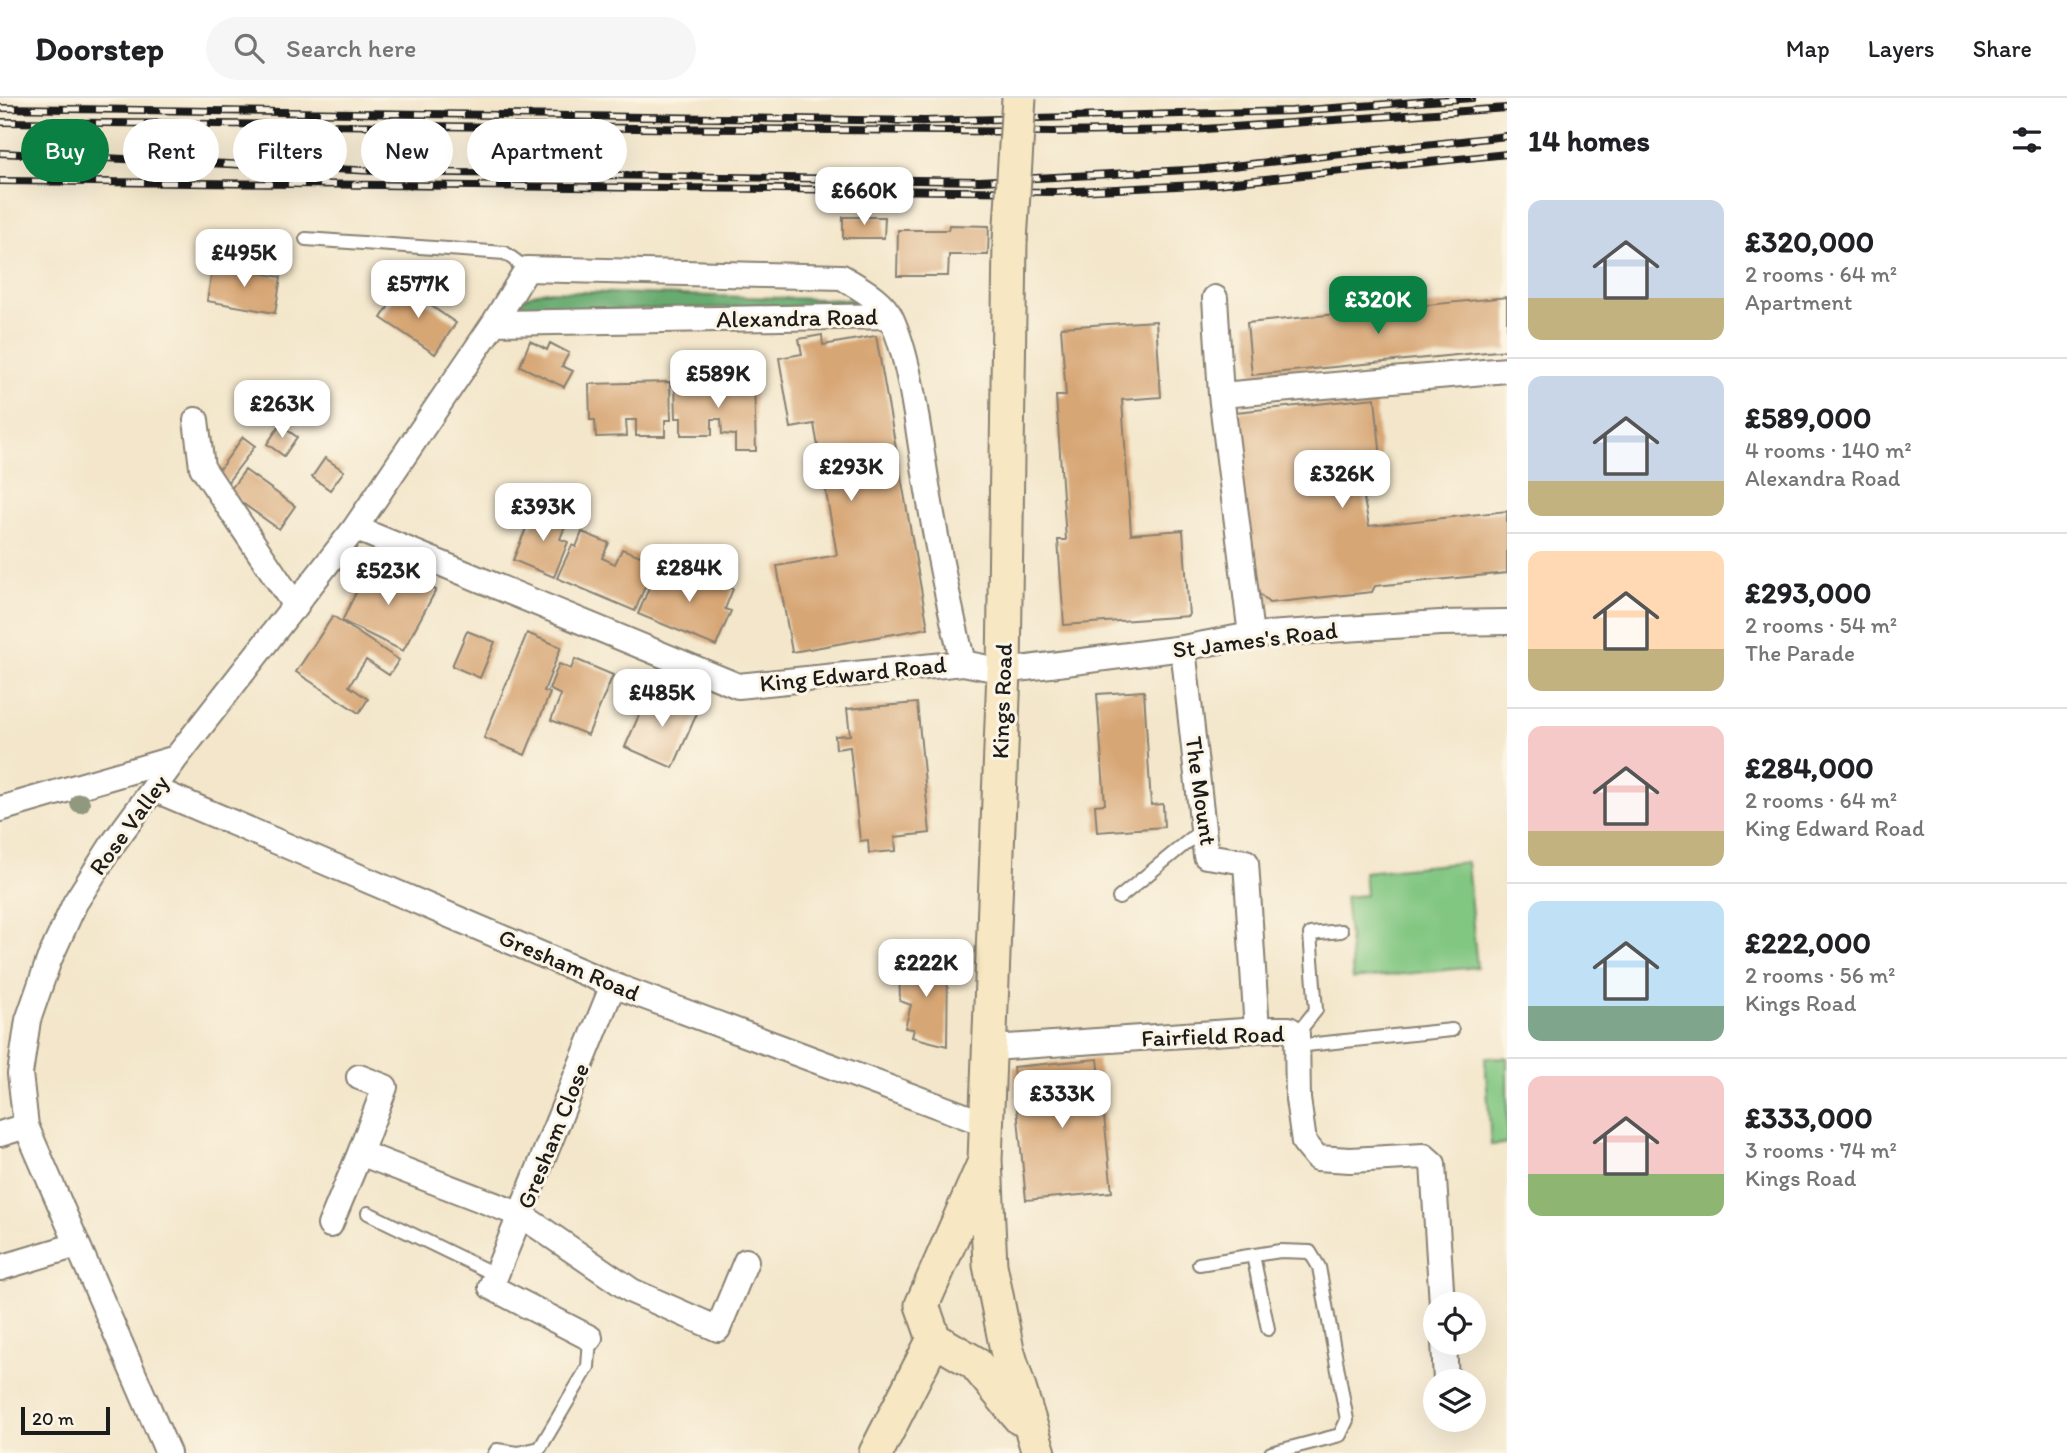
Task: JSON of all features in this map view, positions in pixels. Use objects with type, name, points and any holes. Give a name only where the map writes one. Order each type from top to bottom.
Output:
[{"type":"main road","name":"Kings Road","points":[[1019,98],[1010,241],[1004,671],[992,1048],[985,1160],[990,1265],[1007,1350],[1036,1443]]},
{"type":"main road","name":"Kings Road","points":[[985,1160],[922,1305],[942,1343],[975,1363],[1036,1443]]},
{"type":"main road","points":[[876,1453],[942,1343],[966,1349],[985,1342],[994,1332],[999,1305],[986,1280],[972,1272],[956,1272],[942,1277],[927,1293]]},
{"type":"street","name":"Alexandra Road","points":[[527,269],[842,277],[871,295],[890,316]]},
{"type":"street","name":"Rose Valley","points":[[168,1453],[26,1126],[20,1074],[28,1020],[48,960],[82,891],[112,845],[156,790],[176,758],[355,528],[494,323],[527,269]]},
{"type":"street","points":[[1215,298],[1221,395],[1251,635]]},
{"type":"street","name":"Alexandra Road","points":[[494,323],[890,316]]},
{"type":"street","points":[[890,316],[916,416],[940,568],[963,663]]},
{"type":"street","points":[[1221,395],[1507,370]]},
{"type":"street","points":[[196,420],[202,467],[296,607]]},
{"type":"street","name":"King Edward Road","points":[[355,528],[738,686],[963,663],[1004,671]]},
{"type":"street","name":"St James's Road","points":[[1004,671],[1183,648],[1251,635],[1440,623],[1507,622]]},
{"type":"street","name":"The Mount","points":[[1183,648],[1206,856],[1246,862],[1257,1030]]},
{"type":"street","points":[[0,809],[176,758]]},
{"type":"street","name":"Gresham Road","points":[[156,790],[613,985],[989,1125]]},
{"type":"street","name":"Gresham Close","points":[[494,1281],[613,985]]},
{"type":"street","name":"Fairfield Road","points":[[992,1048],[1289,1029],[1297,1040],[1304,1142],[1317,1158],[1350,1160],[1424,1156],[1433,1164],[1441,1292]]},
{"type":"street","points":[[331,1225],[385,1087],[359,1077]]},
{"type":"street","points":[[0,1134],[26,1126]]},
{"type":"street","points":[[360,1153],[521,1216],[632,1291],[718,1329],[746,1261]]},
{"type":"street","points":[[0,1268],[77,1244]]},
{"type":"street","points":[[494,1281],[590,1338]]},
{"type":"lane","points":[[306,239],[505,253],[527,269]]},
{"type":"lane","points":[[1119,898],[1203,828]]},
{"type":"lane","points":[[1297,1040],[1316,1010],[1310,934],[1341,931]]},
{"type":"lane","points":[[1297,1040],[1452,1030]]},
{"type":"lane","points":[[368,1213],[494,1281]]},
{"type":"lane","points":[[1199,1265],[1280,1251],[1310,1252],[1319,1267],[1347,1420],[1340,1435],[1271,1453]]},
{"type":"lane","points":[[1253,1255],[1268,1329]]},
{"type":"lane","points":[[495,1453],[497,1450],[517,1453],[540,1448],[588,1367],[590,1338]]},
{"type":"green space","points":[[546,291],[852,300],[857,306],[515,311],[527,296]]},
{"type":"green space","points":[[1467,862],[1477,967],[1353,979],[1345,897],[1366,895],[1364,872]]},
{"type":"green space","points":[[1507,1057],[1507,1144],[1491,1145],[1485,1058]]},
{"type":"building","points":[[843,217],[885,217],[884,238],[843,238]]},
{"type":"building","points":[[949,225],[989,226],[988,255],[949,255],[948,276],[897,276],[898,230],[948,230]]},
{"type":"building","points":[[213,265],[281,277],[275,313],[207,301]]},
{"type":"building","points":[[402,286],[456,323],[435,354],[381,318]]},
{"type":"building","points":[[1507,297],[1507,350],[1252,375],[1247,323]]},
{"type":"building","points":[[1156,321],[1161,397],[1122,400],[1131,534],[1183,530],[1189,616],[1064,625],[1058,540],[1066,540],[1056,396],[1066,396],[1061,327]]},
{"type":"building","points":[[822,335],[823,345],[876,336],[928,628],[792,652],[777,566],[837,555],[814,424],[791,428],[779,358],[802,354],[799,339]]},
{"type":"building","points":[[530,341],[547,350],[550,343],[569,353],[562,366],[573,371],[564,387],[520,366]]},
{"type":"building","points":[[754,381],[756,451],[735,451],[735,435],[722,434],[721,419],[712,419],[712,435],[681,435],[681,418],[676,418],[675,383]]},
{"type":"building","points":[[670,382],[671,420],[665,420],[665,436],[636,436],[636,420],[626,420],[627,436],[596,437],[595,420],[590,420],[589,384]]},
{"type":"building","points":[[1375,398],[1383,480],[1361,483],[1369,526],[1507,511],[1507,573],[1375,586],[1372,592],[1269,603],[1254,589],[1236,412]]},
{"type":"building","points":[[280,425],[297,437],[284,456],[267,444]]},
{"type":"building","points":[[243,437],[255,446],[227,483],[216,474]]},
{"type":"building","points":[[325,458],[344,471],[330,490],[312,477]]},
{"type":"building","points":[[245,470],[295,506],[279,529],[228,493]]},
{"type":"building","points":[[540,507],[568,519],[560,539],[568,542],[554,577],[513,560],[527,526],[531,528]]},
{"type":"building","points":[[582,532],[609,543],[602,558],[615,564],[622,549],[649,559],[642,574],[649,577],[635,611],[557,578],[572,545],[576,547]]},
{"type":"building","points":[[370,564],[436,590],[403,651],[342,621]]},
{"type":"building","points":[[705,564],[723,572],[718,583],[733,589],[725,609],[731,611],[716,646],[638,614],[653,578],[660,581],[665,567],[692,578],[687,591],[693,594]]},
{"type":"building","points":[[333,616],[399,660],[389,675],[366,660],[349,686],[368,699],[359,713],[296,672]]},
{"type":"building","points":[[467,631],[495,642],[480,678],[452,666]]},
{"type":"building","points":[[527,633],[561,647],[544,691],[550,693],[525,755],[484,738]]},
{"type":"building","points":[[575,659],[613,675],[588,735],[551,720],[561,695],[549,689],[559,664],[571,669]]},
{"type":"building","points":[[650,690],[698,711],[673,768],[625,747]]},
{"type":"building","points":[[1144,691],[1151,805],[1163,804],[1164,827],[1097,832],[1095,805],[1105,804],[1097,694]]},
{"type":"building","points":[[917,703],[930,833],[895,837],[896,851],[869,853],[868,840],[860,841],[850,747],[836,749],[835,736],[850,735],[847,709]]},
{"type":"building","points":[[948,960],[947,1046],[912,1037],[914,1029],[905,1028],[911,1005],[900,1001],[899,962]]},
{"type":"building","points":[[1098,1059],[1112,1192],[1026,1200],[1013,1067]]},
{"type":"railway","points":[[0,108],[925,121],[1292,111],[1472,98]]},
{"type":"railway","points":[[0,122],[1053,132],[1190,130],[1507,108]]},
{"type":"railway","points":[[0,153],[396,172],[980,181],[1205,169],[1507,136]]},
{"type":"railway","points":[[0,181],[1057,192],[1216,184],[1507,154]]}]
